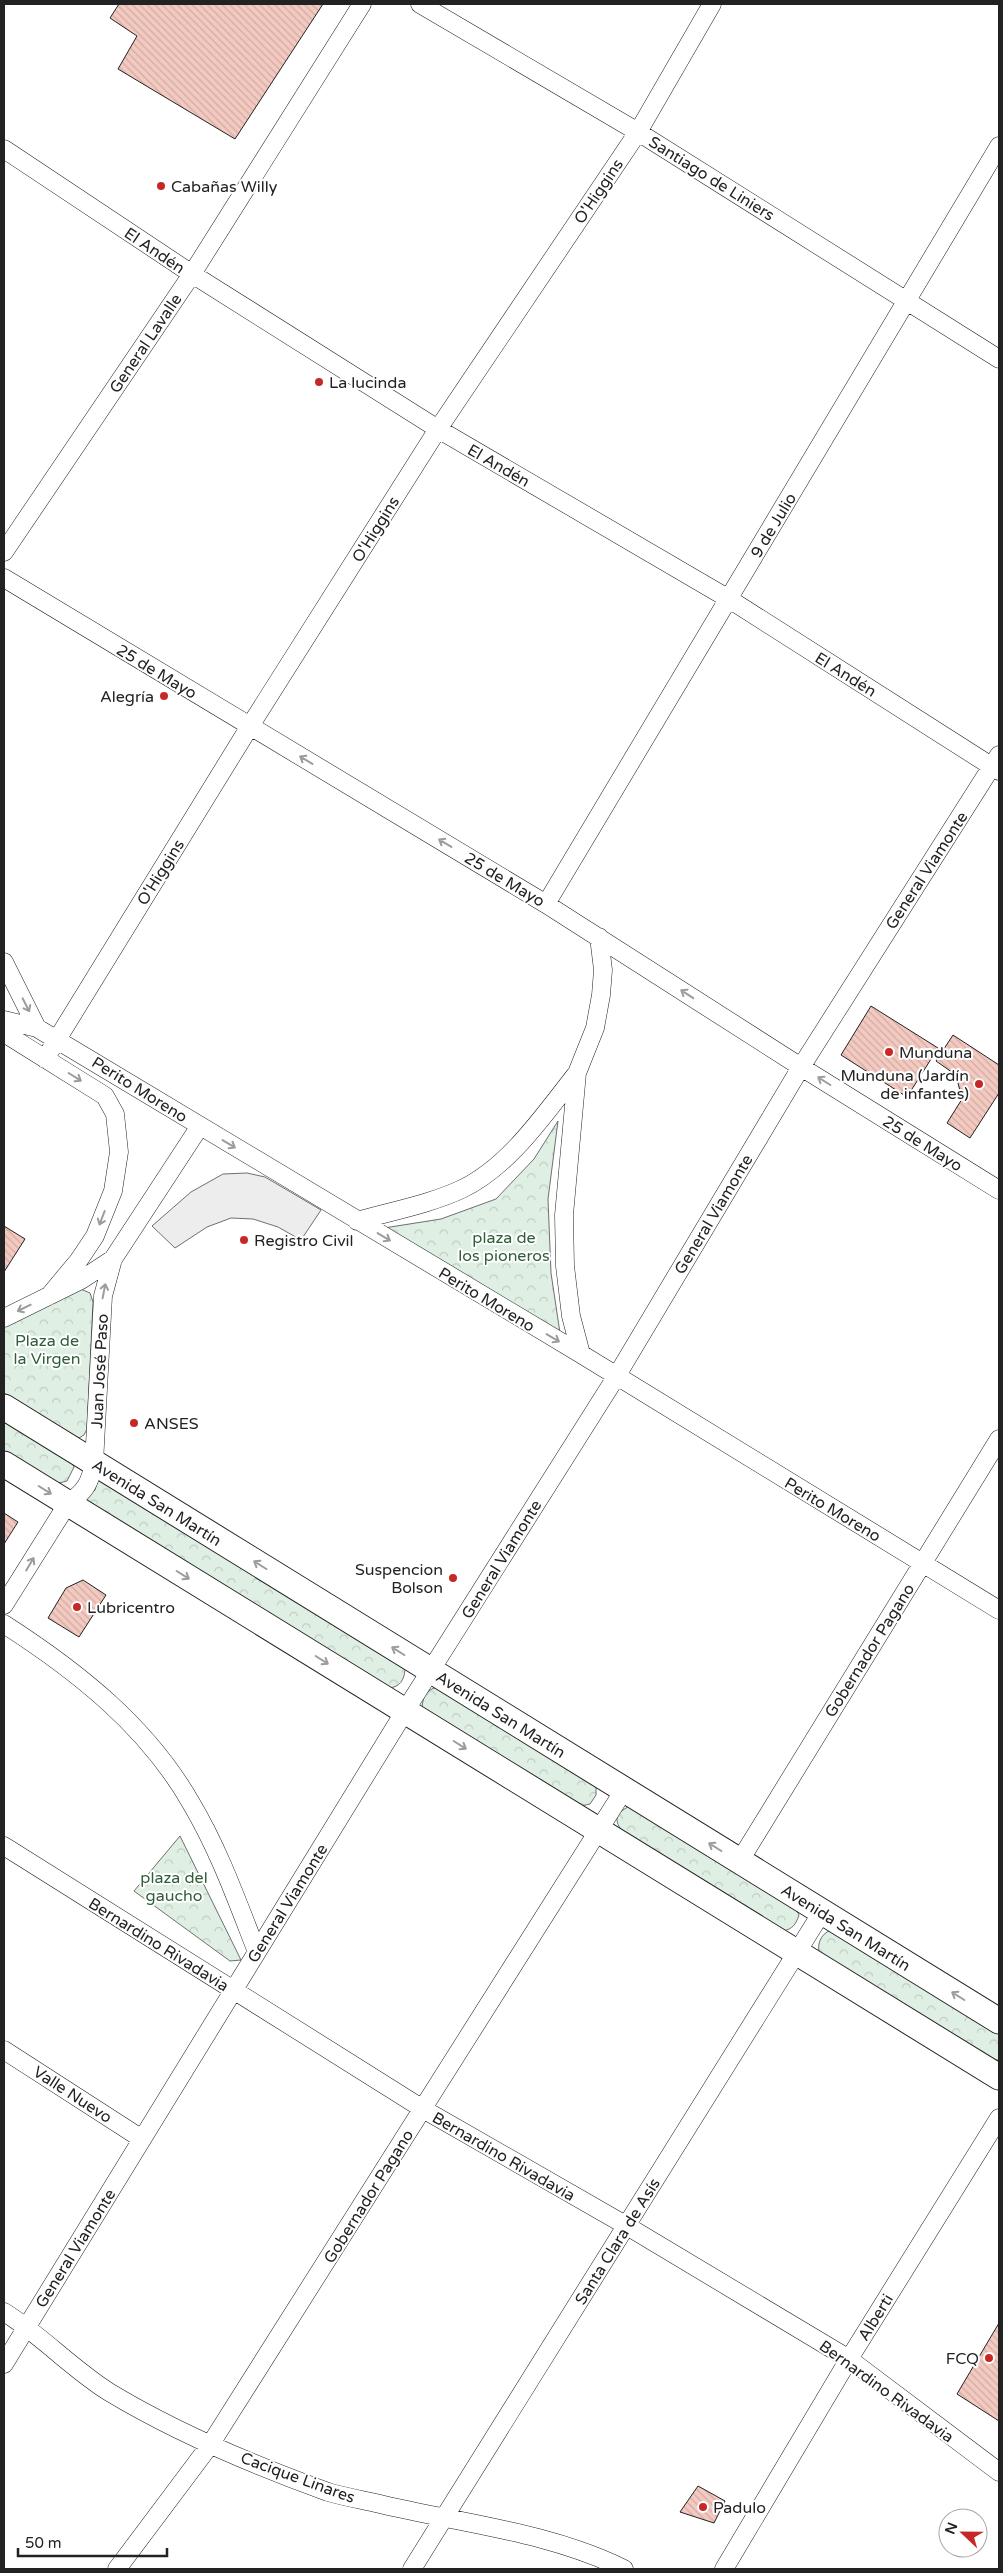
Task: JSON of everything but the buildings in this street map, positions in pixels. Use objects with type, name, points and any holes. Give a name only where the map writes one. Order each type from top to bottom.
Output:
[{"type":"main road","name":"Avenida San Martín","points":[[4,1407],[999,2022]]},
{"type":"main road","points":[[4,1464],[999,2077]]},
{"type":"street","name":"General Lavalle","points":[[4,552],[192,274],[362,4]]},
{"type":"street","name":"Santiago de Liniers","points":[[420,4],[638,132],[907,299],[999,359]]},
{"type":"street","name":"O'Higgins","points":[[45,1058],[250,726],[438,429],[638,132],[712,4]]},
{"type":"street","name":"9 de Julio","points":[[546,904],[999,146]]},
{"type":"street","name":"El Andén","points":[[4,149],[192,274],[438,429],[729,599],[997,764]]},
{"type":"street","name":"25 de Mayo","points":[[4,578],[546,904],[801,1067],[999,1190]]},
{"type":"street","name":"General Viamonte","points":[[4,2364],[430,1670],[616,1377],[801,1067],[997,764]]},
{"type":"street","points":[[357,1222],[445,1196],[465,1188],[524,1140],[576,1073],[595,1028],[603,970],[599,937]]},
{"type":"street","points":[[4,962],[37,1028]]},
{"type":"street","name":"Perito Moreno","points":[[4,1020],[37,1028],[57,1038],[357,1222],[581,1354],[999,1610]]},
{"type":"street","points":[[4,1033],[105,1096],[115,1114],[118,1152],[112,1192],[95,1236],[79,1260],[49,1296]]},
{"type":"street","points":[[576,1073],[564,1215],[565,1266],[571,1316],[581,1354]]},
{"type":"street","name":"Juan José Paso","points":[[4,1605],[68,1504],[83,1493],[89,1484],[94,1463],[103,1296],[113,1259],[200,1126]]},
{"type":"street","name":"Juan José Paso","points":[[4,1318],[81,1280],[113,1259]]},
{"type":"street","name":"Gobernador Pagano","points":[[739,1862],[999,1439]]},
{"type":"street","points":[[4,1624],[84,1679],[123,1716],[161,1759],[190,1802],[213,1844],[257,1952]]},
{"type":"street","name":"Gobernador Pagano","points":[[117,2569],[210,2445],[624,1790]]},
{"type":"street","name":"Bernardino Rivadavia","points":[[4,1846],[423,2109],[627,2226],[849,2359],[999,2472]]},
{"type":"street","name":"Santa Clara de Asís","points":[[412,2569],[822,1912]]},
{"type":"street","name":"Valle Nuevo","points":[[4,2050],[142,2139]]},
{"type":"street","name":"Alberti","points":[[724,2569],[849,2359],[999,2118]]},
{"type":"street","name":"Cacique Linares","points":[[4,2312],[27,2326],[70,2364],[108,2391],[210,2445],[330,2492],[443,2519],[479,2524],[536,2538],[604,2559],[624,2569]]},
{"type":"green space","name":"plaza de los pioneros","points":[[558,1121],[548,1199],[551,1273],[560,1333],[384,1228],[441,1219],[496,1199],[534,1159]]},
{"type":"green space","name":"Plaza de la Virgen","points":[[76,1287],[90,1293],[93,1302],[87,1429],[84,1435],[79,1438],[4,1393],[4,1322]]},
{"type":"green space","points":[[4,1415],[71,1460],[74,1467],[67,1481],[55,1484],[4,1454]]},
{"type":"green space","points":[[98,1479],[402,1662],[405,1670],[401,1682],[389,1688],[84,1501],[95,1490]]},
{"type":"green space","points":[[438,1687],[596,1786],[596,1795],[590,1804],[581,1806],[424,1710],[422,1707],[426,1694],[431,1689]]},
{"type":"green space","points":[[630,1806],[795,1907],[799,1915],[795,1923],[789,1929],[783,1931],[624,1833],[618,1825],[617,1818],[621,1811]]},
{"type":"green space","name":"plaza del gaucho","points":[[180,1836],[241,1960],[230,1961],[134,1891]]},
{"type":"green space","points":[[835,1929],[999,2030],[999,2060],[993,2060],[819,1952],[820,1940],[824,1934]]},
{"type":"shaded area","points":[[247,1173],[265,1177],[321,1210],[301,1240],[278,1227],[253,1219],[231,1218],[207,1227],[175,1248],[152,1226],[191,1192],[223,1174]]},
{"type":"place","name":"Cabañas Willy","points":[[161,186]]},
{"type":"place","name":"La lucinda","points":[[319,382]]},
{"type":"place","name":"Alegría","points":[[164,696]]},
{"type":"place","name":"Munduna","points":[[889,1052]]},
{"type":"place","name":"Munduna (Jardín de infantes)","points":[[979,1084]]},
{"type":"place","name":"Registro Civil","points":[[244,1240]]},
{"type":"place","name":"ANSES","points":[[134,1423]]},
{"type":"place","name":"Suspencion Bolson","points":[[453,1578]]},
{"type":"place","name":"Lubricentro","points":[[77,1607]]},
{"type":"place","name":"FCQ","points":[[989,2358]]},
{"type":"place","name":"Padulo","points":[[703,2507]]}]
